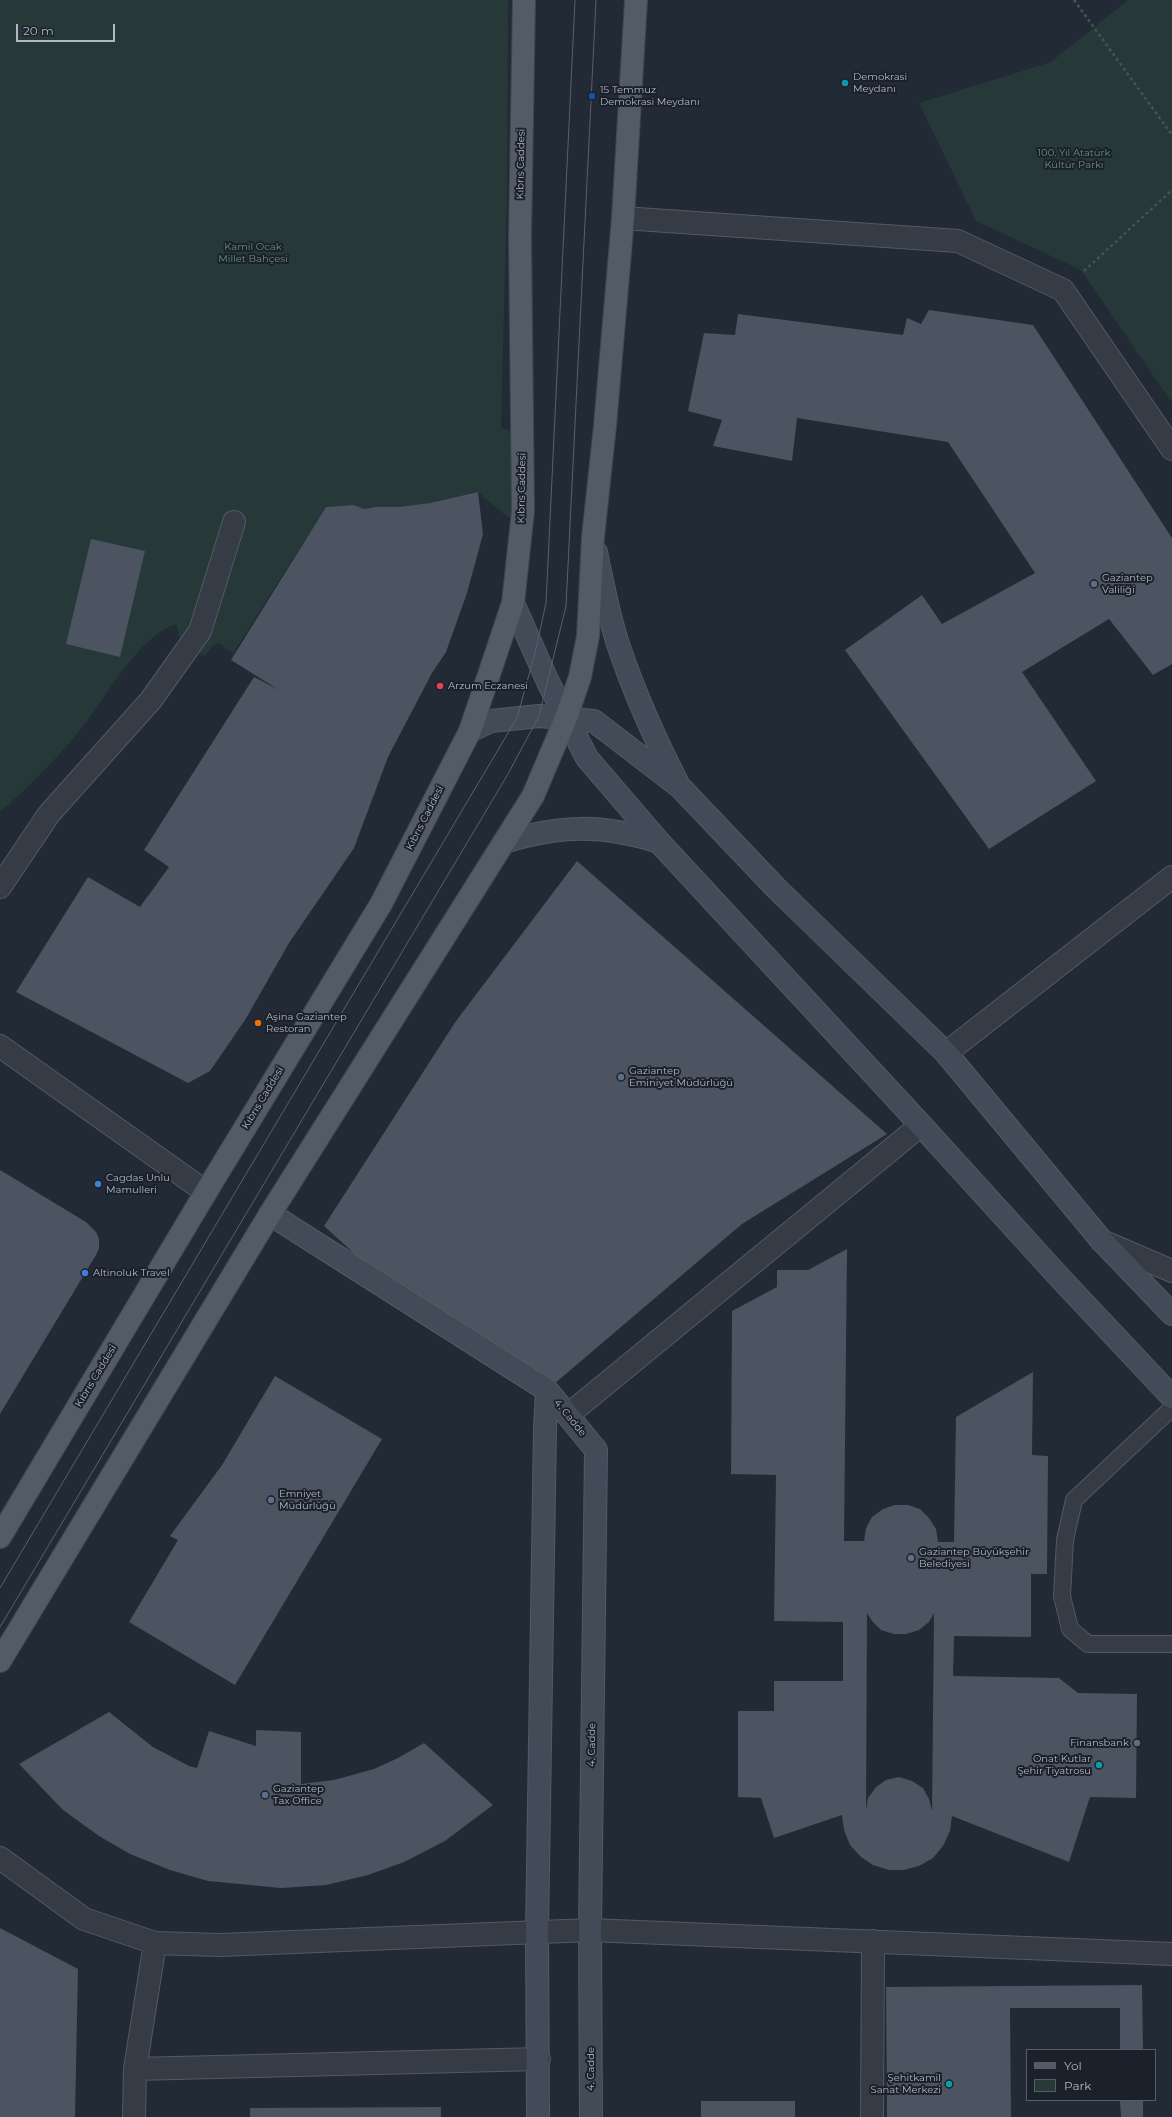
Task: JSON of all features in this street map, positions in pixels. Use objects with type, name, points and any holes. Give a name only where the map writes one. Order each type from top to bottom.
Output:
[{"type":"main road","name":"Kıbrıs Caddesi","points":[[0,1537],[206,1192],[381,904],[470,731],[514,602],[523,511],[520,237],[524,0]]},
{"type":"main road","points":[[0,1661],[270,1214],[533,796],[566,718],[580,678],[588,636],[592,537],[605,426],[623,218],[636,0]]},
{"type":"main road","points":[[592,537],[603,589],[619,648],[634,691],[656,740],[680,787]]},
{"type":"main road","points":[[514,602],[548,682],[587,758],[659,842],[921,1125],[1061,1280],[1172,1397]]},
{"type":"main road","points":[[470,731],[498,720],[540,716],[594,721],[680,787],[776,888],[946,1053],[1102,1241],[1172,1314]]},
{"type":"main road","points":[[504,842],[531,834],[586,828],[635,835],[659,842]]},
{"type":"main road","name":"4. Cadde","points":[[270,1214],[547,1390],[596,1450],[590,1930],[591,2117]]},
{"type":"main road","points":[[538,2117],[539,2059],[537,1932],[545,1428],[547,1390]]},
{"type":"street","points":[[623,218],[958,241],[1063,290],[1172,449]]},
{"type":"street","points":[[0,887],[49,814],[151,700],[200,631],[234,522]]},
{"type":"street","points":[[946,1053],[1172,877]]},
{"type":"street","points":[[0,1046],[206,1192]]},
{"type":"street","points":[[568,1415],[921,1125]]},
{"type":"street","points":[[1102,1241],[1172,1271]]},
{"type":"street","points":[[0,1858],[84,1919],[155,1943],[220,1945],[590,1930],[1172,1954]]},
{"type":"street","points":[[872,2117],[873,1941]]},
{"type":"street","points":[[134,2117],[135,2069],[155,1943]]},
{"type":"street","points":[[135,2069],[539,2059]]},
{"type":"lane","points":[[1172,1408],[1074,1500],[1065,1540],[1062,1596],[1070,1629],[1088,1644],[1172,1644]]},
{"type":"path","points":[[1074,0],[1172,135]]},
{"type":"path","points":[[1063,290],[1172,190]]},
{"type":"green space","name":"Kamil Ocak Millet Bahçesi","points":[[0,0],[508,0],[507,193],[501,427],[511,432],[519,521],[506,516],[478,492],[430,503],[398,507],[375,507],[364,509],[354,505],[326,507],[233,653],[219,643],[214,645],[204,656],[194,650],[182,647],[176,624],[161,631],[147,642],[134,656],[77,734],[49,765],[0,812]]},
{"type":"green space","name":"100. Yıl Atatürk Kültür Parkı","points":[[1128,0],[1172,0],[1172,403],[1081,270],[976,221],[919,103],[1051,62]]},
{"type":"building","name":"Gaziantep Valiliği","points":[[929,310],[1033,325],[1172,538],[1172,664],[1153,675],[1109,619],[1022,672],[1096,781],[989,849],[845,650],[922,595],[942,624],[1035,573],[948,442],[797,418],[792,461],[713,446],[722,420],[688,411],[704,333],[735,335],[738,314],[903,335],[907,318],[921,324]]},
{"type":"building","points":[[478,492],[483,534],[467,593],[446,652],[432,673],[388,757],[354,848],[289,943],[245,1020],[210,1071],[188,1083],[16,992],[88,877],[140,907],[169,867],[144,850],[254,677],[279,690],[231,660],[326,507],[354,505],[364,509],[375,507],[398,507],[430,503]]},
{"type":"building","points":[[91,539],[145,551],[120,657],[66,644]]},
{"type":"building","name":"Gaziantep Eminiyet Müdürlüğü","points":[[577,861],[887,1134],[742,1224],[547,1390],[404,1299],[324,1226],[456,1021]]},
{"type":"building","points":[[0,1170],[86,1222],[96,1232],[99,1239],[99,1248],[0,1414]]},
{"type":"building","name":"Gaziantep Büyükşehir Belediyesi","points":[[847,1249],[844,1541],[864,1541],[866,1528],[872,1517],[883,1509],[895,1505],[908,1505],[920,1509],[929,1518],[936,1529],[938,1542],[954,1542],[956,1417],[1033,1372],[1032,1455],[1048,1456],[1047,1574],[1031,1574],[1031,1637],[954,1636],[953,1676],[1059,1678],[1078,1693],[1137,1694],[1136,1798],[1090,1797],[1069,1862],[952,1816],[950,1831],[943,1846],[933,1858],[919,1866],[904,1870],[889,1870],[873,1865],[861,1857],[850,1845],[844,1830],[842,1815],[774,1838],[761,1798],[738,1797],[738,1711],[774,1711],[774,1681],[843,1681],[843,1622],[774,1621],[776,1475],[731,1474],[732,1311],[777,1287],[777,1270],[808,1270]],"holes":[[[867,1613],[872,1621],[881,1630],[894,1634],[906,1634],[919,1630],[929,1622],[934,1613],[932,1811],[929,1799],[923,1788],[912,1781],[899,1777],[886,1780],[876,1787],[868,1798],[866,1811]]]},
{"type":"building","name":"Emniyet Müdürlüğü","points":[[275,1376],[382,1439],[235,1685],[129,1622],[178,1540],[170,1536],[222,1465]]},
{"type":"building","name":"Gaziantep Tax Office","points":[[109,1712],[153,1747],[189,1766],[197,1768],[209,1731],[256,1746],[256,1730],[301,1732],[301,1784],[334,1780],[374,1769],[398,1758],[424,1743],[493,1805],[445,1841],[404,1862],[368,1875],[326,1885],[281,1888],[208,1881],[170,1870],[130,1854],[99,1836],[63,1810],[19,1764]]},
{"type":"building","points":[[0,1928],[78,1969],[75,2117],[0,2117]]},
{"type":"building","name":"Şehitkamil Sanat Merkezi","points":[[1142,1985],[1143,2049],[1120,2049],[1120,2008],[1010,2008],[1011,2117],[887,2117],[886,1987]]},
{"type":"building","points":[[701,2101],[795,2101],[795,2117],[701,2117]]},
{"type":"building","points":[[1120,2101],[1143,2101],[1143,2117],[1121,2117]]},
{"type":"building","points":[[441,2107],[441,2117],[250,2117],[250,2108]]},
{"type":"tram line","points":[[0,1588],[517,718],[535,653],[546,603],[575,0]]},
{"type":"tram line","points":[[0,1627],[508,774],[539,716],[566,606],[596,0]]},
{"type":"place","name":"Demokrasi Meydanı","points":[[845,83]]},
{"type":"place","name":"15 Temmuz Demokrasi Meydanı","points":[[592,96]]},
{"type":"place","name":"Gaziantep Valiliği","points":[[1094,584]]},
{"type":"place","name":"Arzum Eczanesi","points":[[440,686]]},
{"type":"place","name":"Aşina Gaziantep Restoran","points":[[258,1023]]},
{"type":"place","name":"Gaziantep Eminiyet Müdürlüğü","points":[[621,1077]]},
{"type":"place","name":"Cagdas Unlu Mamulleri","points":[[98,1184]]},
{"type":"place","name":"Altinoluk Travel","points":[[85,1273]]},
{"type":"place","name":"Emniyet Müdürlüğü","points":[[271,1500]]},
{"type":"place","name":"Gaziantep Büyükşehir Belediyesi","points":[[911,1558]]},
{"type":"place","name":"Finansbank","points":[[1137,1743]]},
{"type":"place","name":"Onat Kutlar Şehir Tiyatrosu","points":[[1099,1765]]},
{"type":"place","name":"Gaziantep Tax Office","points":[[265,1795]]},
{"type":"place","name":"Şehitkamil Sanat Merkezi","points":[[949,2084]]}]
